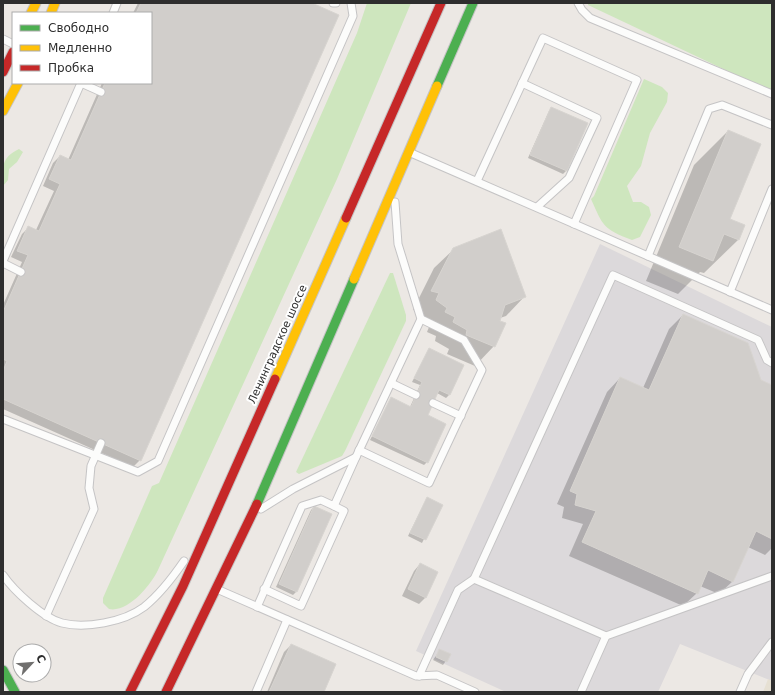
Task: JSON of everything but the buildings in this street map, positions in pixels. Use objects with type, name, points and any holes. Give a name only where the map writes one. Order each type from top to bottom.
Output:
[{"type":"main road","points":[[32,12],[36,3]]},
{"type":"main road","name":"Ленинградское шоссе","points":[[130,692],[183,586],[441,3]]},
{"type":"main road","points":[[166,692],[252,515],[410,152],[473,3]]},
{"type":"main road","points":[[3,72],[12,54]]},
{"type":"main road","points":[[3,111],[17,84]]},
{"type":"main road","points":[[3,670],[15,692]]},
{"type":"lane","points":[[3,419],[138,472],[158,461],[353,16],[351,3]]},
{"type":"lane","points":[[433,22],[435,3]]},
{"type":"lane","points":[[578,3],[582,10],[590,18],[772,94]]},
{"type":"lane","points":[[477,181],[543,38],[637,80],[574,224]]},
{"type":"lane","points":[[3,39],[12,44]]},
{"type":"lane","points":[[522,82],[598,118],[569,178],[537,207]]},
{"type":"lane","points":[[21,272],[3,262],[81,84]]},
{"type":"lane","points":[[83,84],[101,92]]},
{"type":"lane","points":[[648,256],[709,109],[722,104],[772,125]]},
{"type":"lane","points":[[410,152],[772,310]]},
{"type":"lane","points":[[334,506],[421,319],[398,244],[394,186]]},
{"type":"lane","points":[[730,292],[772,189]]},
{"type":"lane","points":[[419,676],[458,590],[474,579],[613,275],[758,340],[767,360],[772,363]]},
{"type":"lane","points":[[360,450],[429,483],[461,416],[482,370],[464,340],[421,319]]},
{"type":"lane","points":[[391,383],[416,395]]},
{"type":"lane","points":[[433,403],[461,416]]},
{"type":"lane","points":[[46,616],[94,509],[88,488],[90,466],[101,443]]},
{"type":"lane","points":[[252,515],[293,488],[356,457]]},
{"type":"lane","points":[[257,607],[264,590],[302,506],[321,500],[344,511],[301,606],[264,590]]},
{"type":"lane","points":[[3,575],[9,584],[46,616],[61,623],[77,625],[122,619],[143,607],[179,568],[213,518]]},
{"type":"lane","points":[[474,579],[606,636],[772,576]]},
{"type":"lane","points":[[217,589],[400,673],[416,676],[437,675],[475,692]]},
{"type":"lane","points":[[256,692],[287,620]]},
{"type":"lane","points":[[581,692],[606,636]]},
{"type":"lane","points":[[740,692],[748,674],[772,642]]},
{"type":"shaded area","points":[[600,244],[772,327],[772,681],[680,644],[658,692],[506,692],[416,651]]},
{"type":"shaded area","points":[[768,679],[772,681],[772,692],[763,692]]},
{"type":"green space","points":[[367,3],[411,3],[337,179],[158,570],[150,583],[138,597],[124,607],[109,609],[103,603],[103,598],[152,486],[159,483],[357,33]]},
{"type":"green space","points":[[588,3],[772,3],[772,92],[588,5]]},
{"type":"green space","points":[[644,79],[662,87],[668,93],[667,102],[650,133],[641,166],[627,186],[633,202],[641,202],[649,207],[651,215],[640,237],[632,240],[615,233],[605,226],[591,199],[594,196]]},
{"type":"green space","points":[[19,149],[23,152],[17,162],[9,169],[8,180],[3,186],[4,164],[8,156]]},
{"type":"green space","points":[[390,273],[393,273],[406,315],[406,321],[342,456],[299,474],[296,472]]},
{"type":"traffic: fast","points":[[437,86],[473,3]]},
{"type":"traffic: fast","points":[[257,504],[354,279]]},
{"type":"traffic: fast","points":[[3,670],[15,692]]},
{"type":"traffic: slow","points":[[32,12],[36,3]]},
{"type":"traffic: slow","points":[[51,12],[55,3]]},
{"type":"traffic: slow","points":[[3,111],[17,84]]},
{"type":"traffic: slow","points":[[354,279],[437,86]]},
{"type":"traffic: slow","points":[[275,379],[346,218]]},
{"type":"traffic: jam","points":[[346,218],[441,3]]},
{"type":"traffic: jam","points":[[3,72],[12,54]]},
{"type":"traffic: jam","points":[[130,692],[183,586],[275,379]]},
{"type":"traffic: jam","points":[[166,692],[257,504]]}]
